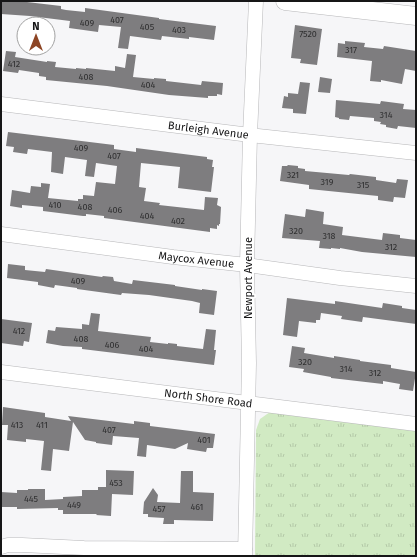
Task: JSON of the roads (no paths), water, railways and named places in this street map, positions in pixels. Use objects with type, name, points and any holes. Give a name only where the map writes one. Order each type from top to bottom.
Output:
[{"type":"main road","points":[[285,1],[416,16]]},
{"type":"street","name":"Newport Avenue","points":[[245,552],[249,363],[247,265],[250,135],[256,1]]},
{"type":"street","name":"Burleigh Avenue","points":[[1,104],[250,135],[416,153]]},
{"type":"street","name":"Maycox Avenue","points":[[1,234],[340,278],[416,286]]},
{"type":"street","name":"North Shore Road","points":[[1,372],[416,424]]},
{"type":"street","points":[[1,547],[8,545],[22,545],[245,552]]}]
